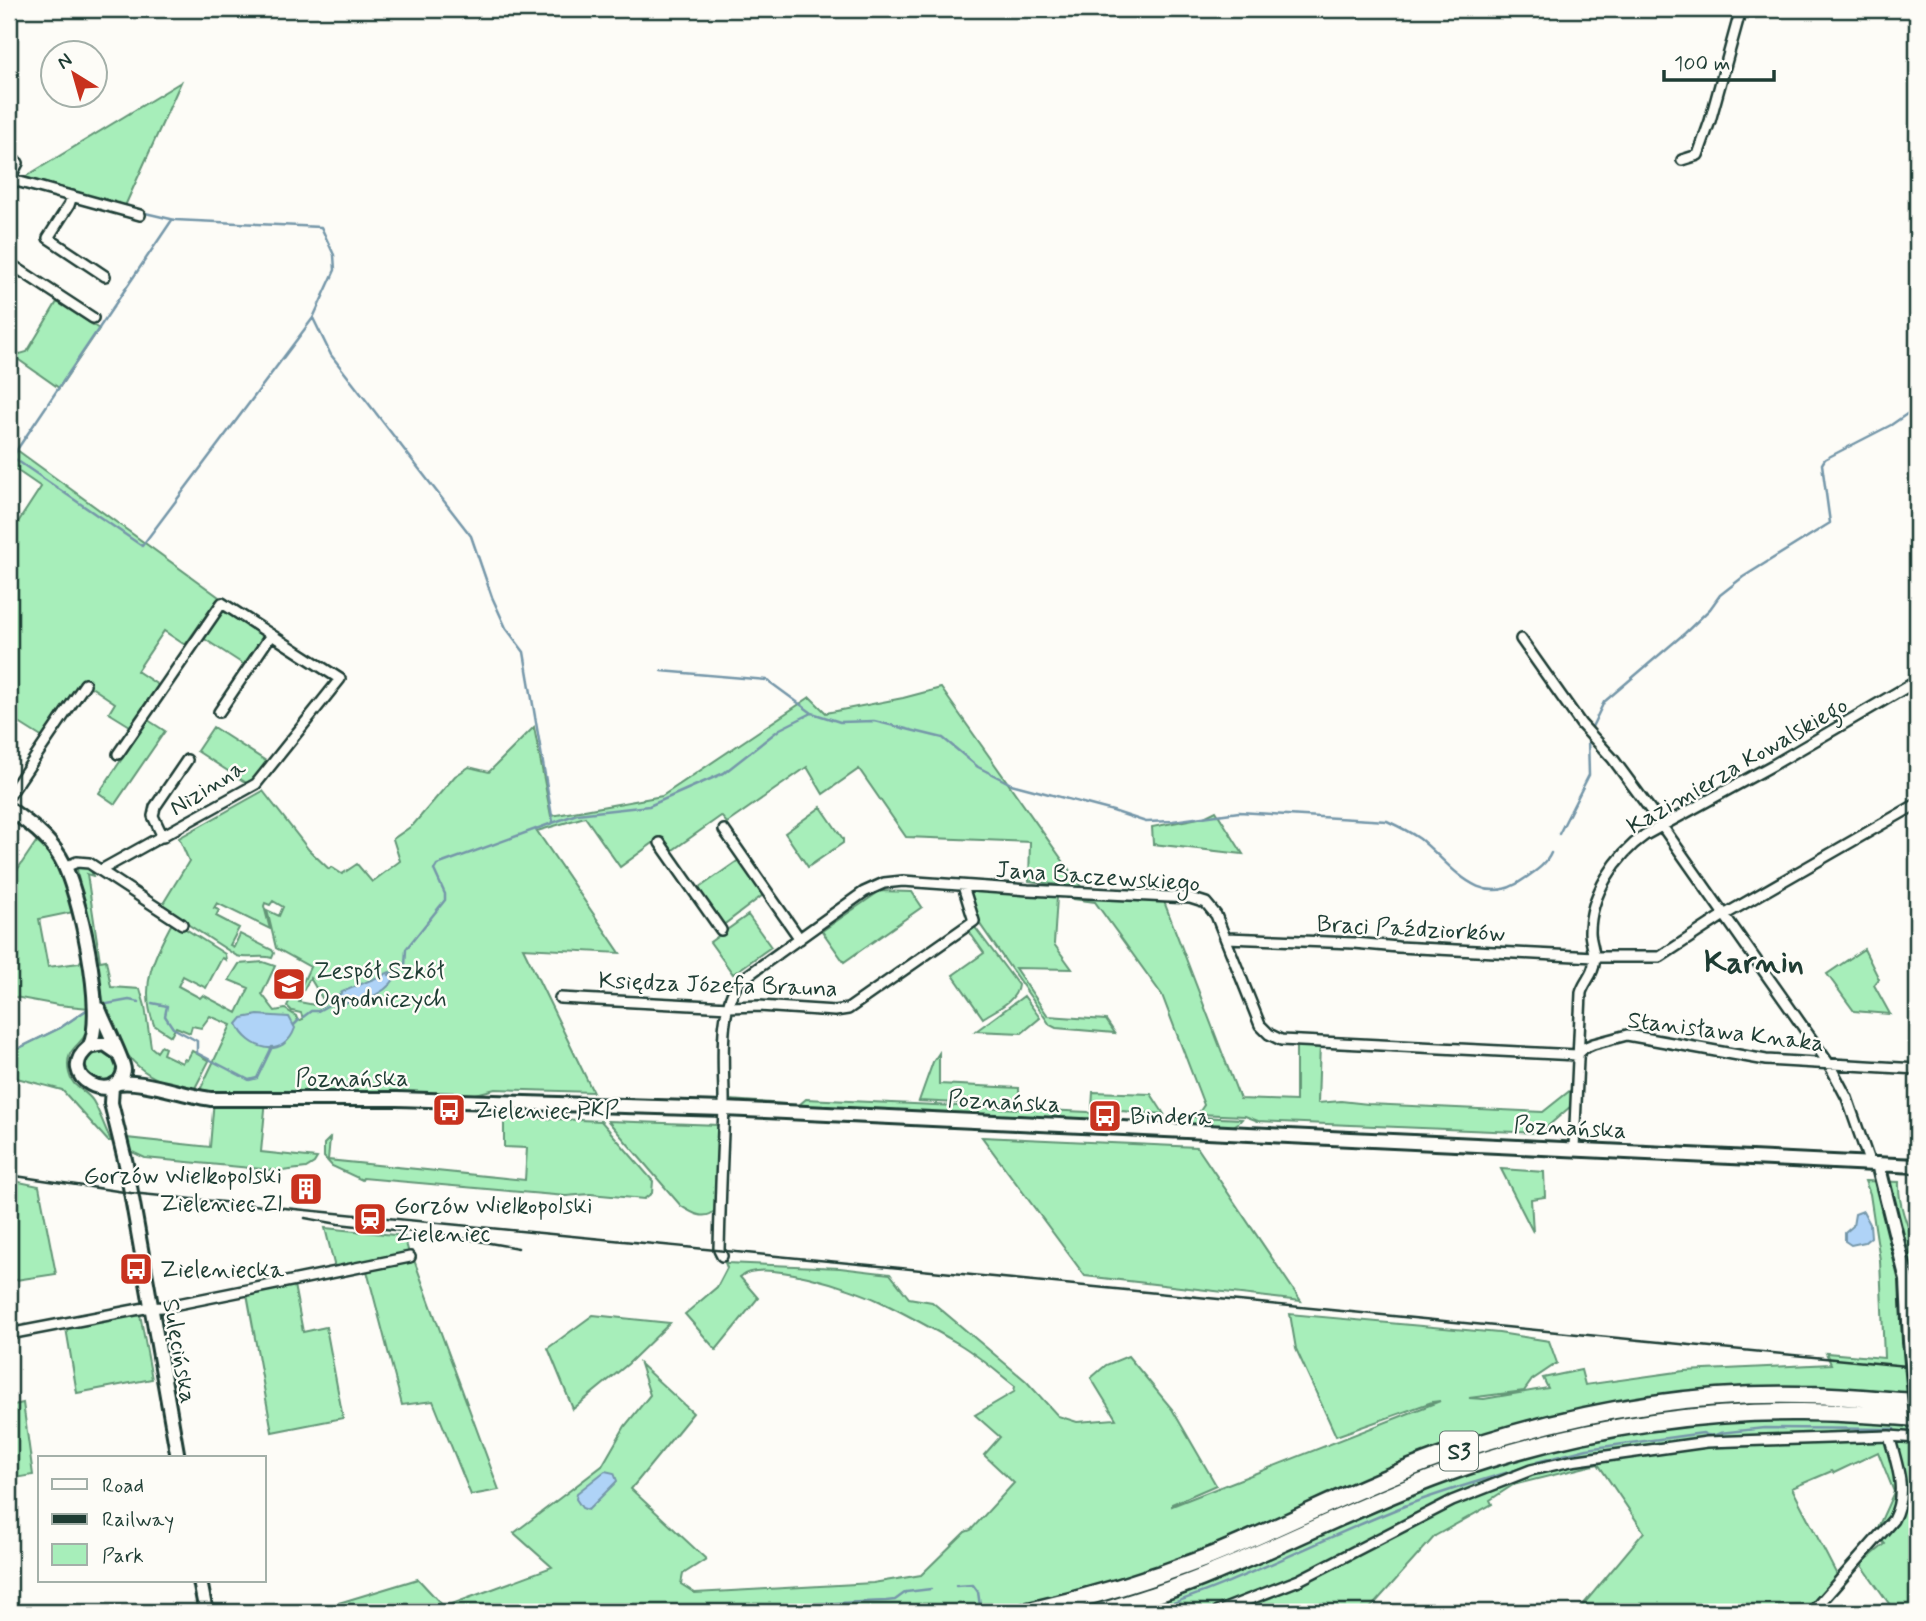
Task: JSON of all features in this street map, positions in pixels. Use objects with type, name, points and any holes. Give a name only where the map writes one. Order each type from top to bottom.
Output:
[{"type":"highway","name":"S3","points":[[1025,1612],[1097,1595],[1144,1580],[1209,1556],[1435,1459],[1562,1421],[1627,1408],[1756,1395],[1917,1402]]},
{"type":"highway","name":"S3","points":[[1100,1612],[1204,1577],[1441,1475],[1567,1437],[1666,1420],[1759,1413],[1826,1413],[1917,1418]]},
{"type":"main road","points":[[9,809],[42,835],[65,867],[80,913],[95,995],[110,1039],[121,1058],[122,1075],[114,1085],[106,1088],[92,1087],[83,1079],[79,1066],[81,1056],[94,1038],[95,995]]},
{"type":"main road","points":[[89,1047],[106,1044],[121,1058]]},
{"type":"main road","name":"Poznańska","points":[[121,1058],[138,1076],[172,1092]]},
{"type":"main road","name":"Poznańska","points":[[114,1085],[127,1081],[211,1099],[409,1099],[724,1108],[1917,1166]]},
{"type":"main road","name":"Sulęcińska","points":[[114,1085],[111,1103],[126,1164],[178,1456]]},
{"type":"main road","name":"Sulęcińska","points":[[92,1087],[105,1105],[116,1128]]},
{"type":"main road","points":[[1874,1164],[1907,1280],[1917,1418]]},
{"type":"main road","points":[[200,1582],[206,1612]]},
{"type":"street","points":[[1682,160],[1698,155],[1741,9]]},
{"type":"street","points":[[18,163],[9,180],[140,215]]},
{"type":"street","points":[[72,196],[48,238],[105,276]]},
{"type":"street","points":[[9,263],[93,318]]},
{"type":"street","points":[[118,754],[222,603],[271,635],[219,712]]},
{"type":"street","name":"Nizinna","points":[[100,870],[163,838],[256,784],[340,679],[271,635]]},
{"type":"street","points":[[1521,639],[1580,722],[1613,759],[1829,1064],[1847,1098],[1874,1164]]},
{"type":"street","name":"Kazimierza Kowalskiego","points":[[1574,1149],[1581,993],[1594,966],[1590,930],[1595,903],[1612,869],[1645,835],[1917,681]]},
{"type":"street","points":[[9,796],[85,684]]},
{"type":"street","points":[[163,838],[153,816],[155,807],[187,760]]},
{"type":"street","points":[[1724,915],[1917,804]]},
{"type":"street","points":[[724,830],[800,939]]},
{"type":"street","points":[[660,843],[721,930]]},
{"type":"street","points":[[65,867],[81,861],[100,870],[182,924]]},
{"type":"street","name":"Jana Baczewskiego","points":[[720,1253],[723,1045],[731,993],[740,982],[864,892],[884,883],[903,881],[1190,898],[1206,903],[1216,915],[1260,1025],[1281,1040],[1577,1055]]},
{"type":"street","name":"Księdza Józefa Brauna","points":[[560,998],[729,1007],[759,1006],[835,1011],[848,1009],[974,920],[963,886]]},
{"type":"street","name":"Braci Paździorków","points":[[1226,938],[1594,957],[1660,957],[1724,915]]},
{"type":"street","name":"Stanisława Knaka","points":[[1577,1055],[1593,1044],[1627,1035],[1766,1060],[1917,1069]]},
{"type":"street","points":[[9,1334],[410,1257]]},
{"type":"street","points":[[1217,1612],[1299,1580],[1452,1501],[1531,1470],[1571,1461],[1707,1442],[1889,1436],[1917,1438]]},
{"type":"street","points":[[1812,1612],[1898,1511],[1902,1489],[1889,1436]]},
{"type":"green space","points":[[181,82],[125,206],[25,177]]},
{"type":"green space","points":[[57,302],[99,329],[59,388],[9,353],[9,346],[20,354],[27,352]]},
{"type":"green space","points":[[17,450],[219,597],[185,645],[164,631],[137,671],[158,685],[130,726],[109,713],[115,703],[82,681],[43,738],[16,721],[9,731],[9,536],[41,487],[9,465]]},
{"type":"green space","points":[[224,608],[263,633],[264,640],[246,666],[203,638]]},
{"type":"green space","points":[[941,688],[1082,888],[1029,881],[1030,842],[906,837],[859,769],[823,794],[807,767],[727,823],[721,816],[670,852],[660,838],[620,867],[585,817],[537,831],[620,953],[523,948],[593,1092],[495,1089],[476,1094],[200,1090],[231,1025],[210,1016],[201,1028],[192,1026],[190,1033],[176,1027],[171,1036],[154,1025],[148,984],[160,946],[173,921],[225,954],[226,960],[222,958],[206,988],[183,976],[178,986],[200,998],[203,995],[237,1013],[249,988],[229,980],[239,964],[263,962],[275,966],[262,994],[275,1011],[285,1009],[296,1016],[298,1021],[303,1019],[301,1013],[292,1011],[287,1006],[292,995],[301,996],[299,1002],[320,1006],[325,1003],[310,978],[302,993],[299,991],[310,967],[276,948],[267,910],[279,916],[283,907],[273,901],[270,905],[265,903],[264,906],[270,929],[217,903],[214,908],[219,910],[216,916],[239,928],[230,945],[234,947],[240,934],[272,950],[272,958],[237,956],[161,907],[189,861],[179,838],[263,791],[309,850],[329,869],[331,867],[342,874],[357,864],[372,882],[400,861],[393,839],[413,825],[455,776],[469,767],[489,772],[534,727],[551,816],[662,796],[810,697],[826,713]]},
{"type":"green space","points":[[148,720],[165,731],[115,804],[99,793]]},
{"type":"green space","points":[[213,727],[269,763],[248,784],[197,751]]},
{"type":"green space","points":[[821,807],[843,843],[808,867],[785,833]]},
{"type":"green space","points":[[1216,811],[1243,854],[1153,844],[1152,827],[1204,817]]},
{"type":"green space","points":[[36,842],[45,848],[57,864],[73,912],[39,919],[48,967],[79,963],[82,959],[89,1008],[9,996],[9,882]]},
{"type":"green space","points":[[739,860],[763,895],[722,926],[696,890]]},
{"type":"green space","points":[[84,865],[90,868],[93,876],[87,874],[100,961],[106,960],[111,987],[140,989],[151,1047],[157,1052],[161,1046],[165,1048],[163,1054],[182,1063],[192,1051],[209,1061],[194,1090],[150,1075],[131,1059],[120,1044],[101,990],[79,883],[77,867]]},
{"type":"green space","points":[[969,890],[1057,897],[1054,944],[1072,969],[1015,968],[1048,1016],[1106,1020],[1115,1033],[1056,1028],[1050,1025],[975,917]]},
{"type":"green space","points":[[880,891],[912,892],[922,907],[844,962],[822,931]]},
{"type":"green space","points":[[1084,895],[1163,899],[1240,1099],[1296,1101],[1296,1039],[1320,1043],[1318,1103],[1341,1101],[1543,1112],[1572,1089],[1571,1106],[1540,1133],[1258,1121],[1245,1116],[1198,1114],[1204,1105],[1162,995],[1095,902],[1073,899]]},
{"type":"green space","points":[[748,915],[771,947],[733,974],[710,942]]},
{"type":"green space","points":[[974,926],[1018,985],[1010,1000],[983,1018],[953,975],[984,953],[968,930]]},
{"type":"green space","points":[[1864,949],[1879,979],[1874,985],[1890,1014],[1854,1011],[1827,974]]},
{"type":"green space","points":[[1024,996],[1040,1018],[1022,1033],[976,1031]]},
{"type":"green space","points":[[89,1008],[85,1035],[69,1057],[69,1073],[73,1082],[93,1101],[111,1141],[108,1141],[62,1090],[9,1076],[9,1053],[60,1028]]},
{"type":"green space","points":[[101,1050],[113,1054],[117,1066],[113,1078],[101,1082],[89,1078],[85,1066],[89,1054]]},
{"type":"green space","points":[[939,1053],[939,1084],[1019,1088],[1019,1106],[919,1101]]},
{"type":"green space","points":[[1093,1092],[1151,1094],[1164,1114],[1092,1109]]},
{"type":"green space","points":[[214,1099],[266,1099],[261,1152],[317,1158],[314,1163],[306,1168],[282,1171],[145,1158],[128,1150],[126,1138],[210,1147]]},
{"type":"green space","points":[[806,1099],[1088,1112],[1095,1117],[1079,1121],[730,1103],[728,1100],[799,1105]]},
{"type":"green space","points":[[504,1111],[514,1117],[601,1121],[653,1181],[652,1193],[644,1199],[590,1194],[566,1196],[362,1180],[332,1166],[324,1157],[324,1144],[330,1138],[328,1160],[525,1180],[527,1148],[504,1147]]},
{"type":"green space","points":[[1173,1116],[1242,1119],[1231,1127],[1216,1128],[1184,1125],[1178,1123]]},
{"type":"green space","points":[[608,1121],[719,1125],[716,1209],[703,1216],[681,1206]]},
{"type":"green space","points":[[982,1137],[1197,1147],[1301,1301],[1085,1276]]},
{"type":"green space","points":[[1501,1169],[1544,1172],[1545,1197],[1531,1199],[1533,1232]]},
{"type":"green space","points":[[9,1180],[39,1186],[56,1274],[9,1281]]},
{"type":"green space","points":[[1865,1181],[1899,1182],[1902,1208],[1917,1248],[1917,1612],[1895,1612],[1861,1564],[1885,1544],[1875,1534],[1894,1492],[1878,1452],[1834,1473],[1832,1471],[1792,1488],[1838,1577],[1806,1612],[1577,1612],[1644,1532],[1598,1464],[1513,1485],[1490,1500],[1492,1504],[1435,1536],[1367,1612],[309,1612],[418,1579],[444,1607],[552,1567],[514,1533],[602,1466],[625,1426],[650,1395],[640,1364],[693,1413],[631,1489],[706,1559],[683,1574],[681,1584],[695,1593],[873,1583],[921,1575],[965,1532],[971,1530],[1014,1483],[984,1455],[1000,1437],[975,1415],[1014,1392],[1015,1386],[966,1349],[889,1306],[850,1289],[787,1273],[751,1272],[740,1277],[758,1298],[716,1350],[685,1314],[717,1287],[727,1268],[724,1260],[727,1263],[840,1268],[890,1274],[909,1298],[932,1302],[1026,1381],[1058,1416],[1077,1422],[1116,1419],[1091,1378],[1106,1365],[1128,1356],[1172,1409],[1216,1485],[1172,1506],[1440,1401],[1336,1436],[1296,1349],[1290,1314],[1499,1333],[1549,1341],[1557,1363],[1532,1380],[1524,1391],[1469,1398],[1484,1399],[1548,1388],[1543,1378],[1581,1370],[1585,1385],[1684,1371],[1831,1364],[1826,1353],[1884,1358],[1880,1260],[1870,1194]]},
{"type":"green space","points":[[325,1228],[404,1236],[410,1257],[336,1272]]},
{"type":"green space","points":[[414,1260],[499,1490],[471,1495],[433,1401],[402,1405],[366,1267]]},
{"type":"green space","points":[[294,1285],[303,1332],[326,1327],[343,1418],[272,1432],[247,1294]]},
{"type":"green space","points":[[140,1314],[152,1379],[77,1393],[66,1328]]},
{"type":"green space","points":[[593,1315],[670,1323],[628,1364],[573,1409],[548,1348]]},
{"type":"green space","points":[[23,1403],[33,1475],[9,1479],[9,1406]]},
{"type":"water","points":[[390,972],[395,978],[376,995],[349,1003],[333,1001],[342,992]]},
{"type":"water","points":[[258,1015],[289,1017],[295,1028],[290,1038],[275,1048],[266,1048],[249,1040],[237,1024],[242,1018]]},
{"type":"water","points":[[1863,1211],[1870,1224],[1871,1237],[1865,1242],[1851,1245],[1845,1241],[1845,1233],[1853,1226],[1855,1214]]},
{"type":"water","points":[[605,1471],[614,1473],[617,1481],[588,1510],[582,1508],[576,1499],[577,1493]]},
{"type":"waterway","points":[[9,462],[12,457],[142,546],[313,318],[335,270],[334,255],[321,227],[175,220],[141,212]]},
{"type":"waterway","points":[[12,457],[172,220]]},
{"type":"waterway","points":[[313,318],[331,355],[471,536],[506,628],[524,652],[553,822]]},
{"type":"waterway","points":[[1592,727],[1604,702],[1685,633],[1710,609],[1720,595],[1743,577],[1830,523],[1822,464],[1825,459],[1891,425],[1917,407]]},
{"type":"waterway","points":[[661,671],[767,680],[812,713]]},
{"type":"waterway","points":[[389,975],[405,966],[406,949],[445,900],[434,870],[437,865],[577,814],[649,806],[724,773],[780,729],[812,713],[840,722],[874,721],[943,738],[978,767],[1011,784],[1146,822],[1239,812],[1387,821],[1420,839],[1467,881],[1494,890],[1508,888],[1524,879],[1543,865],[1551,853]]},
{"type":"waterway","points":[[1559,834],[1589,775],[1588,738]]},
{"type":"waterway","points":[[107,1004],[129,1000],[139,1002]]},
{"type":"waterway","points":[[303,1017],[336,1001]]},
{"type":"waterway","points":[[152,1003],[167,1006],[165,1016],[173,1028],[197,1041],[197,1053],[249,1080],[257,1078],[272,1047]]},
{"type":"waterway","points":[[9,1053],[60,1028],[91,1007]]},
{"type":"waterway","points":[[294,1025],[299,1020]]},
{"type":"waterway","points":[[1537,1462],[1587,1449],[1703,1433],[1712,1436],[1764,1428],[1894,1429]]},
{"type":"waterway","points":[[1909,1430],[1917,1431]]},
{"type":"waterway","points":[[1145,1612],[1212,1589],[1407,1505],[1519,1469]]},
{"type":"waterway","points":[[933,1612],[980,1606],[978,1592],[973,1585],[956,1586]]},
{"type":"waterway","points":[[792,1605],[895,1600],[906,1592],[931,1589]]},
{"type":"railway","points":[[9,1175],[131,1193],[1917,1367]]},
{"type":"railway","points":[[305,1218],[450,1236],[518,1248]]},
{"type":"place","name":"Zespół Szkół Ogrodniczych","points":[[289,984]]},
{"type":"place","name":"Zieleniec PKP","points":[[449,1110]]},
{"type":"place","name":"Bindera","points":[[1105,1116]]},
{"type":"place","name":"Gorzów Wielkopolski Zieleniec Zl","points":[[306,1189]]},
{"type":"place","name":"Gorzów Wielkopolski Zieleniec","points":[[370,1219]]},
{"type":"place","name":"Zieleniecka","points":[[136,1269]]},
{"type":"district","name":"Karnin","points":[[1754,961]]}]
